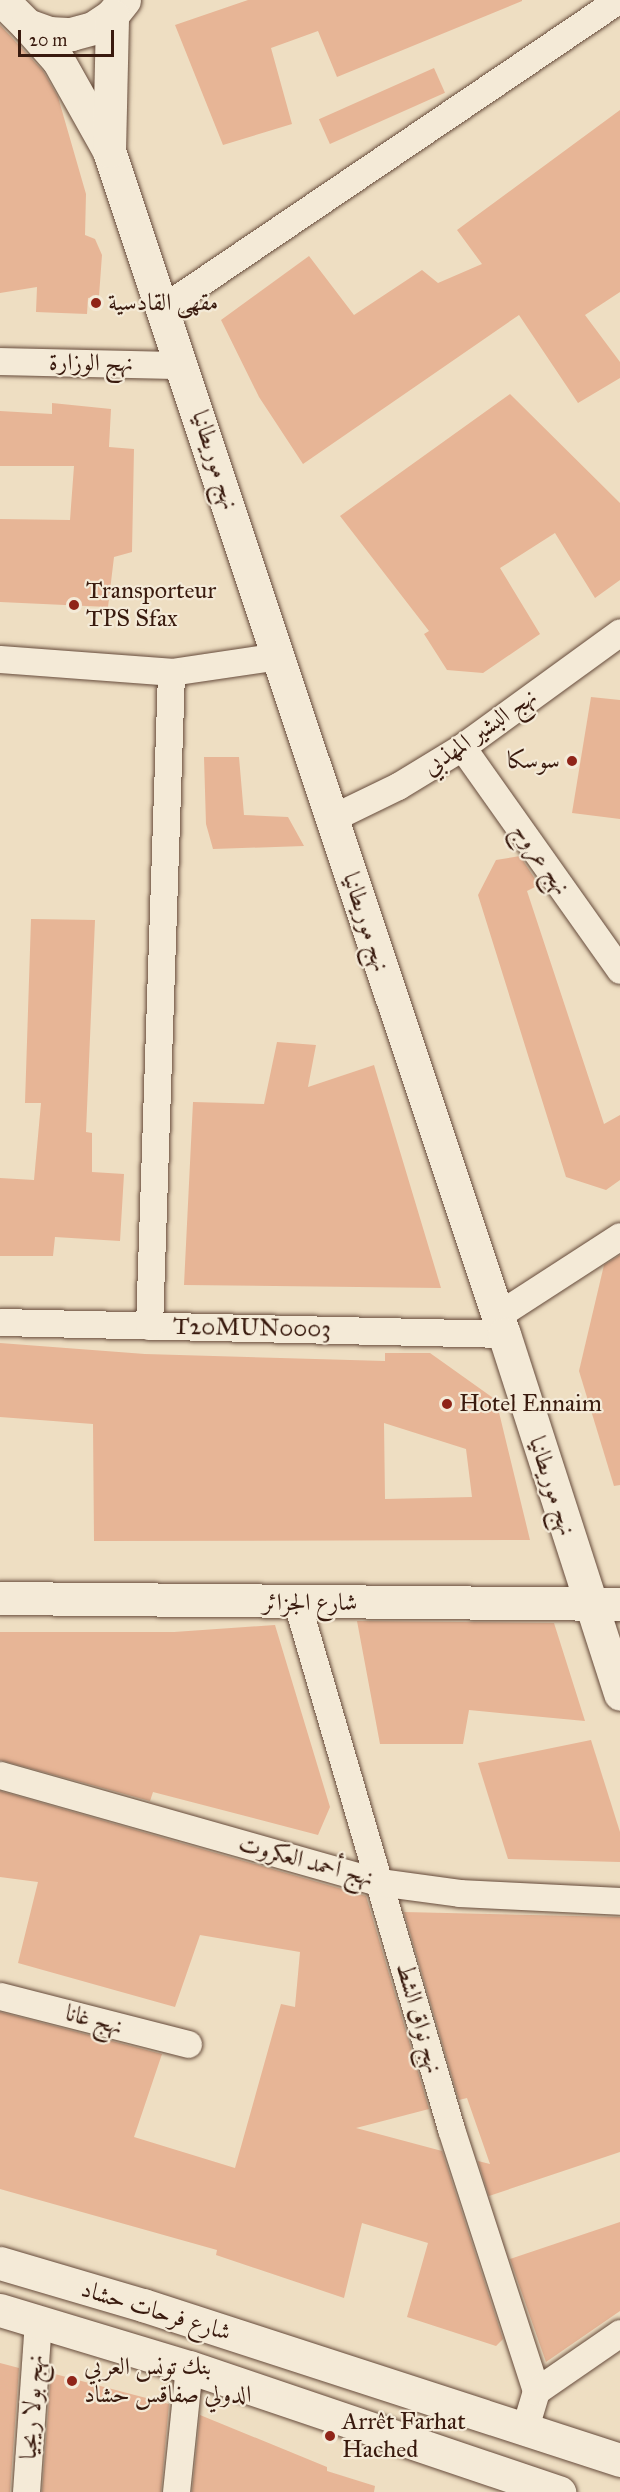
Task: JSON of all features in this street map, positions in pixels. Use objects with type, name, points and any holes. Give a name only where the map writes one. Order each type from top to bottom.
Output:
[{"type":"street","points":[[164,307],[618,0]]},
{"type":"street","points":[[10,12],[49,33],[71,34],[93,28],[118,8]]},
{"type":"street","name":"نهج موريطانيا","points":[[109,151],[118,8]]},
{"type":"street","name":"نهج موريطانيا","points":[[10,12],[58,60],[109,151],[164,307],[501,1324],[605,1604],[620,1694]]},
{"type":"street","name":"نهج الوزارة","points":[[0,361],[183,365]]},
{"type":"street","name":"نهج البشير المهذبي","points":[[332,818],[398,786],[462,747],[620,632]]},
{"type":"street","points":[[0,659],[171,672],[280,656]]},
{"type":"street","points":[[150,1326],[171,672]]},
{"type":"street","name":"نهج عروج","points":[[462,747],[620,970]]},
{"type":"street","points":[[501,1324],[620,1236]]},
{"type":"street","name":"T20MUN0003","points":[[0,1322],[150,1326],[501,1324]]},
{"type":"street","name":"شارع الجزائر","points":[[0,1598],[297,1603],[605,1604]]},
{"type":"street","name":"نهج نواق الشط","points":[[297,1603],[451,2129],[536,2391]]},
{"type":"street","name":"نهج أحمد العكروت","points":[[0,1775],[379,1882],[459,1893],[620,1901]]},
{"type":"street","name":"نهج غانا","points":[[0,1996],[188,2044]]},
{"type":"street","name":"شارع فرحات حشاد","points":[[0,2263],[155,2309],[524,2431],[620,2460]]},
{"type":"street","name":"شارع فرحات حشاد","points":[[0,2310],[189,2367],[559,2492]]},
{"type":"street","name":"نهج بولا ريجيا","points":[[26,2492],[38,2321]]},
{"type":"street","points":[[524,2431],[536,2391],[620,2333]]},
{"type":"street","points":[[176,2492],[189,2367]]},
{"type":"building","points":[[248,0],[522,1],[337,77],[318,31],[271,48],[292,124],[223,145],[175,25]]},
{"type":"building","points":[[0,25],[43,71],[58,97],[86,194],[85,235],[95,239],[102,255],[99,296],[88,298],[87,314],[36,312],[37,287],[0,293]]},
{"type":"building","points":[[434,68],[445,93],[330,144],[319,119]]},
{"type":"building","points":[[620,110],[620,292],[585,315],[620,362],[620,378],[578,403],[519,315],[303,464],[259,397],[221,320],[309,256],[354,315],[422,270],[438,283],[482,264],[457,230]]},
{"type":"building","points":[[510,394],[620,503],[620,580],[595,598],[555,533],[500,568],[540,634],[483,673],[447,670],[424,634],[429,631],[340,516]]},
{"type":"building","points":[[52,403],[111,409],[109,447],[134,449],[132,552],[114,557],[108,607],[0,602],[0,519],[70,520],[74,466],[0,466],[0,411],[52,414]]},
{"type":"building","points":[[591,697],[620,700],[620,819],[572,813]]},
{"type":"building","points":[[204,757],[239,757],[244,815],[288,817],[304,846],[213,849],[206,824]]},
{"type":"building","points":[[520,856],[539,885],[527,891],[604,1124],[620,1115],[620,1180],[606,1190],[566,1177],[478,895],[496,860]]},
{"type":"building","points":[[31,919],[95,920],[86,1132],[92,1133],[92,1172],[124,1174],[120,1241],[55,1237],[53,1256],[0,1256],[0,1178],[34,1180],[41,1103],[25,1103]]},
{"type":"building","points":[[277,1042],[316,1045],[308,1087],[374,1065],[441,1288],[184,1285],[193,1102],[264,1104]]},
{"type":"building","points":[[620,1255],[620,1485],[614,1486],[579,1371],[604,1265]]},
{"type":"building","points":[[0,1343],[145,1354],[385,1361],[385,1353],[430,1353],[496,1400],[530,1540],[94,1541],[93,1424],[0,1417]],"holes":[[[384,1423],[466,1449],[472,1497],[385,1499]]]},
{"type":"building","points":[[357,1621],[554,1623],[585,1721],[469,1710],[463,1744],[380,1744]]},
{"type":"building","points":[[275,1625],[330,1807],[318,1835],[153,1792],[150,1801],[0,1760],[0,1632],[174,1632]]},
{"type":"building","points":[[591,1740],[620,1832],[620,1862],[508,1859],[478,1763]]},
{"type":"building","points":[[0,1791],[366,1896],[429,2109],[356,2128],[442,2151],[503,2339],[496,2346],[407,2317],[428,2243],[362,2223],[344,2298],[216,2255],[217,2250],[0,2189],[0,2012],[162,2054],[134,2137],[235,2168],[281,2004],[295,2007],[300,1952],[200,1935],[175,2007],[18,1963],[38,1882],[0,1877]]},
{"type":"building","points":[[404,1912],[620,1917],[620,2152],[489,2196],[478,2161],[490,2164],[467,2098],[459,2100]]},
{"type":"building","points":[[620,2222],[620,2311],[546,2362],[510,2259]]},
{"type":"building","points":[[0,2363],[19,2368],[10,2492],[0,2492]]},
{"type":"building","points":[[51,2373],[169,2404],[161,2492],[42,2492]]},
{"type":"building","points":[[200,2415],[327,2467],[327,2471],[375,2486],[374,2492],[192,2492]]},
{"type":"place","name":"مقهى القادسية","points":[[96,303]]},
{"type":"place","name":"Transporteur TPS Sfax","points":[[74,605]]},
{"type":"place","name":"سوسكا","points":[[572,761]]},
{"type":"place","name":"Hotel Ennaim","points":[[447,1404]]},
{"type":"place","name":"بنك تونس العربي الدولي صفاقس حشاد","points":[[72,2381]]},
{"type":"place","name":"Arrêt Farhat Hached","points":[[330,2436]]}]
